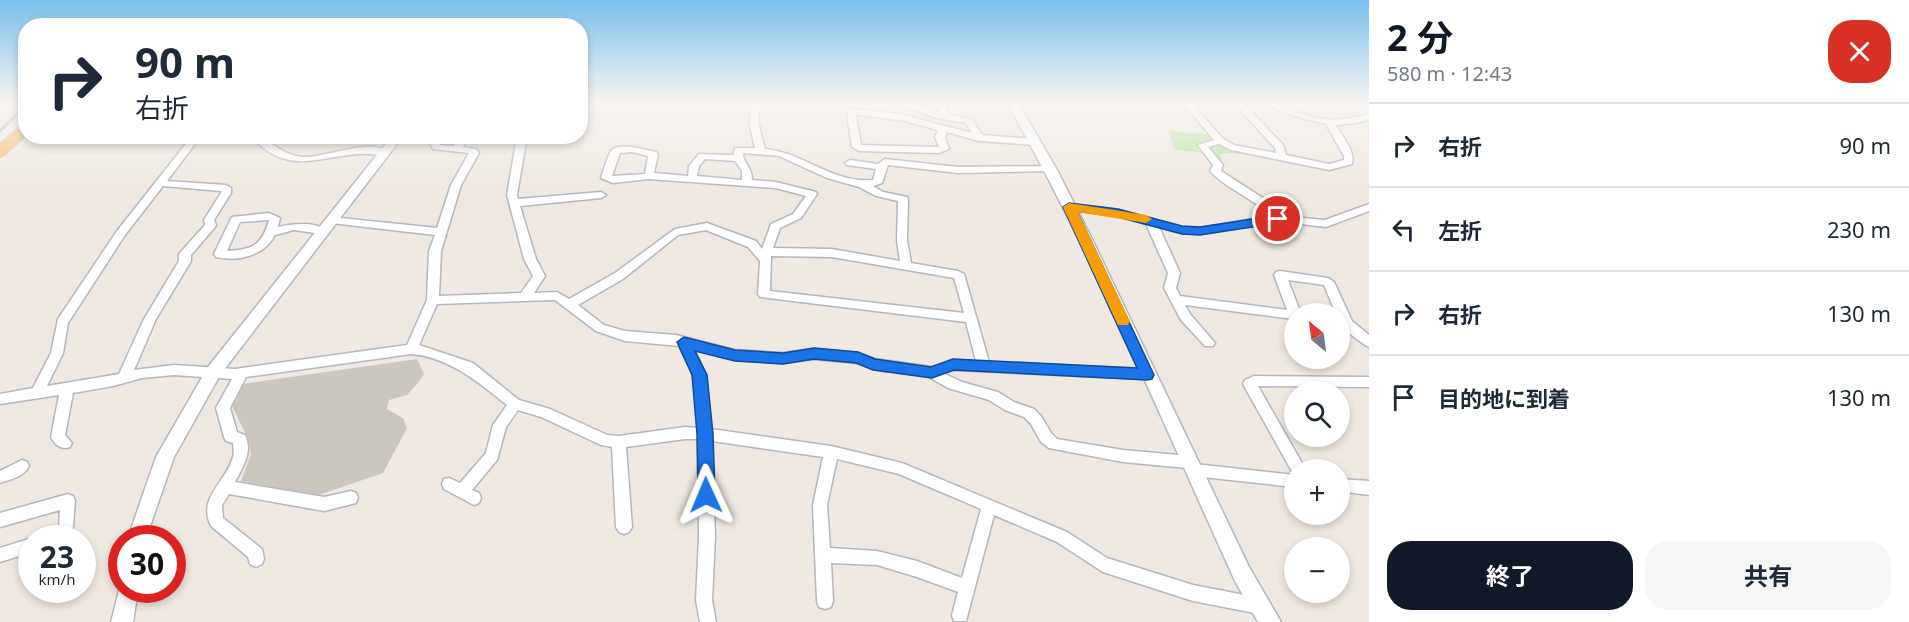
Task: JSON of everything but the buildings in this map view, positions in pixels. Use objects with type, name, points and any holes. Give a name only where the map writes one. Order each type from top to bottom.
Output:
[{"type":"highway","points":[[0,152],[18,135]]},
{"type":"street","points":[[754,132],[760,151]]},
{"type":"street","points":[[853,132],[855,145],[858,148],[939,150],[944,149],[940,137],[942,132]]},
{"type":"street","points":[[952,132],[979,138],[1034,142]]},
{"type":"street","points":[[975,132],[979,138]]},
{"type":"street","points":[[1028,132],[1050,168],[1069,207],[1242,574],[1270,622]]},
{"type":"street","points":[[1213,132],[1221,141],[1240,150],[1329,167],[1349,162],[1349,156],[1335,132]]},
{"type":"street","points":[[1266,132],[1280,147],[1282,158]]},
{"type":"street","points":[[1221,141],[1207,143],[1203,147],[1218,165],[1215,171],[1265,204],[1278,219]]},
{"type":"street","points":[[38,392],[57,353],[62,322],[122,233],[191,144]]},
{"type":"street","points":[[263,144],[270,151],[300,159],[315,160],[368,149],[385,152]]},
{"type":"street","points":[[141,525],[165,457],[177,432],[214,371],[392,144]]},
{"type":"street","points":[[411,349],[433,300],[435,251],[456,185],[474,153],[436,147],[435,144]]},
{"type":"street","points":[[458,149],[460,144]]},
{"type":"street","points":[[520,144],[512,189],[530,259],[546,286],[600,328],[625,336],[684,342],[735,355],[783,358],[814,354],[858,358],[873,364],[932,372],[953,365],[1147,375]]},
{"type":"street","points":[[649,176],[653,154],[632,148],[616,151],[606,178],[614,180],[649,176],[776,185],[812,194],[797,216],[775,226],[766,256],[764,294],[971,318]]},
{"type":"street","points":[[747,183],[747,171],[738,158],[738,150],[784,154],[828,176],[863,185],[880,194],[903,199],[902,242],[906,255],[906,266]]},
{"type":"street","points":[[692,179],[694,166],[702,156],[738,158]]},
{"type":"street","points":[[863,185],[877,183],[881,167],[885,162],[958,170],[1050,168]]},
{"type":"street","points":[[850,163],[881,167]]},
{"type":"street","points":[[124,378],[150,319],[185,261],[185,254],[211,225],[209,220],[226,193],[226,188],[160,183]]},
{"type":"street","points":[[515,203],[601,195]]},
{"type":"street","points":[[1069,207],[1150,220],[1182,230],[1200,231],[1278,219],[1326,224],[1369,207]]},
{"type":"street","points":[[269,216],[276,218],[271,232],[267,242],[260,249],[220,254],[236,219],[269,216]]},
{"type":"street","points":[[1150,220],[1174,273],[1170,288],[1185,317],[1209,343]]},
{"type":"street","points":[[271,232],[294,227],[326,225],[441,232]]},
{"type":"street","points":[[570,304],[619,276],[675,232],[707,226],[752,244],[766,256],[832,253],[958,275],[984,366]]},
{"type":"street","points":[[1291,303],[1280,275],[1328,282],[1338,303]]},
{"type":"street","points":[[526,295],[539,276]]},
{"type":"street","points":[[433,300],[526,295],[557,296]]},
{"type":"street","points":[[1177,300],[1284,313]]},
{"type":"street","points":[[1350,326],[1369,342]]},
{"type":"street","points":[[684,342],[700,375],[705,434],[707,537],[704,600],[708,622]]},
{"type":"street","points":[[0,399],[174,370],[242,372],[411,349],[423,350],[468,367],[515,404],[545,413],[606,441],[619,442],[685,433],[705,434],[831,452],[902,469],[1062,537],[1103,564],[1193,593],[1260,606]]},
{"type":"street","points":[[242,372],[223,408],[231,437],[240,439],[241,457],[214,504],[216,521],[256,554],[256,559]]},
{"type":"street","points":[[932,372],[943,381],[966,390],[995,396],[1007,405],[1029,413],[1046,440],[1054,444],[1284,480]]},
{"type":"street","points":[[1293,459],[1250,384],[1254,381],[1369,382]]},
{"type":"street","points":[[65,443],[58,437],[67,388]]},
{"type":"street","points":[[462,491],[492,456],[500,425],[515,404]]},
{"type":"street","points":[[619,442],[624,527]]},
{"type":"street","points":[[825,601],[820,505],[831,452]]},
{"type":"street","points":[[0,477],[22,466]]},
{"type":"street","points":[[1350,486],[1369,488]]},
{"type":"street","points":[[225,487],[324,504],[351,498]]},
{"type":"street","points":[[0,520],[68,501],[67,525]]},
{"type":"street","points":[[960,615],[989,507]]},
{"type":"street","points":[[0,555],[18,549]]},
{"type":"street","points":[[822,555],[877,558],[917,569],[967,588]]},
{"type":"street","points":[[121,622],[125,603]]},
{"type":"green space","points":[[1168,132],[1213,135],[1246,154],[1224,153],[1220,155],[1223,165],[1217,164],[1206,153],[1175,150]]},
{"type":"slow traffic","points":[[1123,321],[1069,207],[1146,219]]},
{"type":"route","points":[[706,495],[705,434],[700,375],[684,342],[735,355],[783,358],[814,354],[858,358],[873,364],[932,372],[941,371],[953,365],[1069,369],[1147,375],[1069,207],[1118,213],[1182,230],[1200,231],[1265,219],[1278,219]]}]
